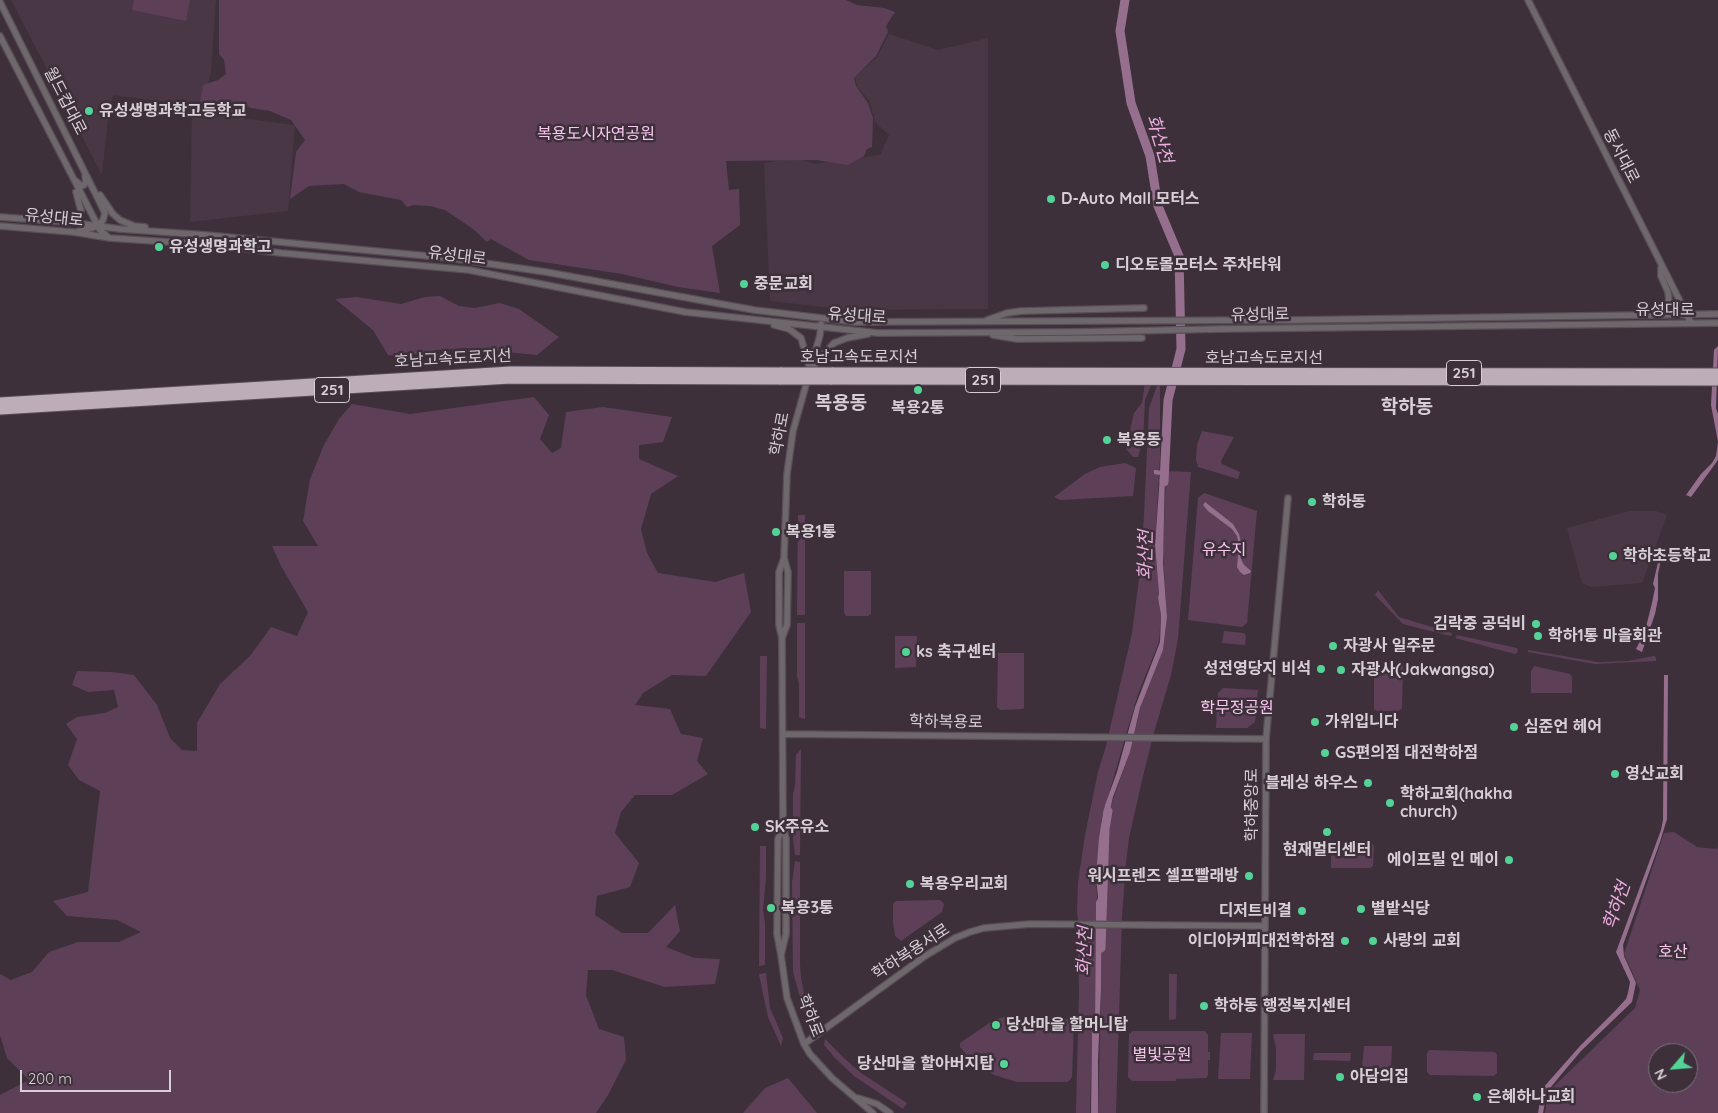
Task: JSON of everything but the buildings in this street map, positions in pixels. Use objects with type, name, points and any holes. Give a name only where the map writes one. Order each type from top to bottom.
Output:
[{"type":"highway","name":"호남고속도로지선","points":[[0,402],[511,371],[665,375]]},
{"type":"highway","name":"호남고속도로지선","points":[[0,410],[510,379],[665,375],[1705,377],[1718,374]]},
{"type":"highway","name":"호남고속도로지선","points":[[1705,377],[1718,381]]},
{"type":"street","name":"동서대로","points":[[1528,0],[1691,323]]},
{"type":"street","name":"월드컵대로","points":[[0,2],[104,213],[103,220],[98,226]]},
{"type":"street","name":"월드컵대로","points":[[0,36],[94,219],[104,235],[110,238]]},
{"type":"street","points":[[69,171],[81,186],[86,182],[83,168]]},
{"type":"street","points":[[83,168],[106,204],[120,220],[134,226],[162,232]]},
{"type":"street","points":[[68,222],[78,218],[81,211],[69,171]]},
{"type":"street","name":"유성대로","points":[[0,217],[449,258],[546,272],[754,310],[855,322],[1718,314]]},
{"type":"street","name":"유성대로","points":[[0,226],[75,232],[110,238],[470,270],[685,312],[878,333],[1718,324]]},
{"type":"street","points":[[75,232],[98,226]]},
{"type":"street","points":[[1645,314],[1660,309],[1669,300],[1668,292],[1660,276],[1661,266]]},
{"type":"street","points":[[982,321],[1006,313],[1022,311],[1144,308]]},
{"type":"street","name":"학하로","points":[[822,319],[820,335],[793,431],[787,474],[784,558],[788,572],[787,625],[782,638],[784,824],[778,839],[777,934],[782,955],[787,998],[804,1044],[822,1068],[873,1113]]},
{"type":"street","points":[[758,320],[789,329],[801,338],[810,369]]},
{"type":"street","points":[[971,332],[1017,339],[1142,338]]},
{"type":"street","points":[[810,369],[834,343],[847,338],[878,333]]},
{"type":"street","name":"학하중앙로","points":[[1264,1113],[1266,739],[1288,498]]},
{"type":"street","name":"학하복용로","points":[[783,734],[1266,739]]},
{"type":"street","name":"학하복용서로","points":[[804,1044],[925,956],[970,932],[1002,925],[1265,926]]},
{"type":"street","name":"학하로","points":[[856,1097],[877,1104],[890,1113]]},
{"type":"shaded area","name":"유성생명과학고등학교","points":[[11,0],[216,0],[211,73],[199,113],[295,125],[288,211],[190,222],[192,106],[113,95],[109,109],[102,175]]},
{"type":"shaded area","points":[[889,34],[938,50],[988,38],[988,309],[849,310],[770,301],[764,163],[796,158],[814,164],[880,155],[889,135],[875,122],[870,102],[857,86],[855,77],[877,57]]},
{"type":"shaded area","points":[[1718,346],[1716,408],[1718,414],[1718,442],[1711,405],[1714,350]]},
{"type":"shaded area","points":[[1718,442],[1718,460],[1691,497],[1686,495],[1701,474],[1712,463],[1716,456]]},
{"type":"shaded area","points":[[1154,470],[1165,471],[1163,563],[1167,617],[1163,650],[1140,708],[1130,752],[1113,797],[1105,830],[1098,1113],[1091,1113],[1092,1033],[1095,1024],[1096,902],[1098,898],[1096,876],[1099,838],[1105,805],[1117,772],[1135,707],[1160,642],[1161,615],[1158,598],[1155,545],[1160,475],[1154,474]]},
{"type":"shaded area","points":[[1205,502],[1233,524],[1239,534],[1242,547],[1241,559],[1244,565],[1251,571],[1250,573],[1244,575],[1237,567],[1239,545],[1237,536],[1232,529],[1208,511],[1203,505]]},
{"type":"shaded area","name":"학하초등학교","points":[[1629,511],[1656,511],[1667,515],[1642,583],[1591,587],[1582,583],[1567,528]]},
{"type":"shaded area","points":[[1660,554],[1662,554],[1658,574],[1658,599],[1642,652],[1636,649],[1645,631],[1655,588],[1653,584]]},
{"type":"shaded area","points":[[1664,675],[1668,675],[1667,819],[1623,945],[1624,956],[1636,983],[1632,1002],[1581,1051],[1547,1092],[1543,1113],[1538,1113],[1542,1089],[1580,1046],[1626,999],[1628,993],[1630,982],[1616,952],[1663,820]]},
{"type":"green space","points":[[134,0],[190,0],[186,21],[132,10]]},
{"type":"green space","name":"복용도시자연공원","points":[[219,0],[846,0],[857,5],[884,8],[895,12],[886,26],[888,32],[876,56],[854,78],[856,86],[868,103],[873,118],[872,147],[867,149],[864,156],[848,165],[816,160],[726,161],[729,190],[739,189],[740,225],[712,246],[720,293],[678,287],[622,274],[529,260],[491,239],[487,242],[473,229],[445,210],[430,206],[414,205],[407,207],[401,200],[359,192],[344,184],[309,186],[290,199],[296,152],[305,140],[291,120],[270,111],[247,106],[244,119],[198,113],[203,85],[218,80],[226,74],[224,60],[219,54]]},
{"type":"green space","points":[[440,296],[459,306],[475,308],[500,303],[519,309],[559,337],[537,355],[465,348],[437,350],[404,356],[388,355],[373,330],[335,299],[357,297],[401,304],[425,297]]},
{"type":"green space","points":[[1145,383],[1152,383],[1145,400],[1143,440],[1138,457],[1133,457],[1126,449],[1134,413],[1142,403]]},
{"type":"green space","points":[[1158,383],[1160,384],[1160,458],[1155,545],[1158,598],[1161,615],[1159,642],[1138,694],[1102,817],[1096,876],[1095,1024],[1093,1025],[1092,1033],[1090,1113],[1076,1113],[1079,992],[1078,944],[1080,937],[1077,912],[1078,882],[1085,835],[1098,772],[1106,746],[1132,633],[1144,516],[1149,408]]},
{"type":"green space","points":[[534,397],[549,415],[540,439],[552,453],[561,448],[566,412],[603,407],[672,417],[663,442],[639,445],[639,459],[678,476],[651,494],[641,529],[647,553],[658,573],[715,582],[744,573],[751,612],[706,676],[672,675],[643,693],[635,705],[670,709],[681,734],[703,738],[697,761],[708,774],[672,795],[635,795],[621,812],[615,833],[639,863],[630,887],[597,896],[595,915],[622,933],[648,933],[675,905],[680,931],[666,947],[694,958],[720,959],[715,984],[665,987],[612,970],[588,970],[586,995],[599,1029],[624,1037],[626,1060],[608,1095],[596,1113],[0,1113],[0,1095],[29,1080],[7,1058],[0,1035],[0,974],[11,980],[32,972],[49,952],[78,942],[119,942],[141,932],[117,920],[67,916],[53,901],[88,892],[100,791],[79,780],[68,765],[77,739],[66,724],[77,717],[105,713],[118,707],[114,690],[88,692],[72,685],[77,671],[134,675],[157,705],[170,738],[182,750],[197,751],[197,723],[220,684],[250,656],[271,627],[297,636],[308,612],[281,566],[272,546],[318,546],[303,521],[310,479],[324,445],[339,419],[352,404],[410,414]]},
{"type":"green space","points":[[1202,431],[1234,437],[1221,461],[1222,464],[1240,472],[1238,479],[1198,467],[1196,459],[1197,445]]},
{"type":"green space","points":[[1125,463],[1136,468],[1133,496],[1060,500],[1054,497],[1085,474],[1100,467]]},
{"type":"green space","points":[[1166,471],[1191,472],[1178,639],[1171,675],[1155,729],[1129,838],[1122,917],[1116,1113],[1098,1113],[1105,830],[1111,805],[1130,752],[1141,706],[1163,650],[1167,617],[1163,553]]},
{"type":"green space","name":"유수지","points":[[1204,493],[1257,511],[1247,623],[1242,627],[1188,620],[1198,498]]},
{"type":"green space","points":[[798,515],[805,515],[805,615],[797,615]]},
{"type":"green space","points":[[844,571],[871,571],[871,614],[868,616],[846,616],[844,613]]},
{"type":"green space","points":[[1378,590],[1399,617],[1452,633],[1452,635],[1403,624],[1375,595]]},
{"type":"green space","points":[[797,623],[805,623],[805,719],[799,717]]},
{"type":"green space","points":[[1224,631],[1244,633],[1246,636],[1245,645],[1222,643]]},
{"type":"green space","points":[[1457,635],[1517,648],[1518,652],[1515,654],[1455,638]]},
{"type":"green space","name":"ks 축구센터","points":[[895,636],[917,636],[916,667],[895,668]]},
{"type":"green space","points":[[1528,650],[1598,662],[1628,661],[1654,656],[1656,661],[1595,664],[1528,652]]},
{"type":"green space","points":[[998,653],[1024,653],[1024,708],[1022,709],[1000,710],[997,707]]},
{"type":"green space","points":[[760,656],[767,656],[766,729],[760,728]]},
{"type":"green space","points":[[1374,665],[1403,665],[1402,708],[1399,711],[1377,711],[1374,709]]},
{"type":"green space","points":[[1534,666],[1570,674],[1572,677],[1572,693],[1531,693],[1531,671]]},
{"type":"green space","name":"학무정공원","points":[[1223,688],[1258,690],[1255,722],[1247,728],[1216,728],[1218,693]]},
{"type":"green space","points":[[801,749],[800,855],[795,855],[793,794],[796,755]]},
{"type":"green space","name":"호산","points":[[1674,832],[1697,847],[1717,849],[1718,847],[1718,1113],[1545,1113],[1548,1092],[1635,1008],[1640,990],[1624,954],[1664,833]]},
{"type":"green space","points":[[1331,843],[1372,843],[1374,846],[1373,866],[1370,868],[1331,868]]},
{"type":"green space","points":[[760,846],[766,846],[766,877],[763,910],[765,923],[765,965],[759,966]]},
{"type":"green space","points":[[795,861],[800,862],[801,978],[804,994],[814,1021],[808,1019],[803,1008],[793,972],[792,882]]},
{"type":"green space","points":[[940,900],[944,904],[942,912],[901,941],[895,936],[893,904],[896,901]]},
{"type":"green space","points":[[766,973],[770,1008],[783,1038],[781,1046],[768,1017],[763,994],[759,974]]},
{"type":"green space","points":[[1169,974],[1177,974],[1176,1019],[1169,1020]]},
{"type":"green space","points":[[1009,1016],[1010,1018],[1071,1019],[1074,1022],[1072,1077],[1070,1080],[1067,1082],[1017,1082],[994,1075],[982,1068],[971,1060],[960,1047],[960,1043],[988,1024]]},
{"type":"green space","name":"별빛공원","points":[[1133,1031],[1205,1031],[1208,1035],[1208,1052],[1210,1052],[1208,1075],[1206,1078],[1176,1079],[1176,1081],[1132,1081],[1128,1077],[1129,1034]]},
{"type":"green space","points":[[1221,1033],[1252,1033],[1250,1079],[1218,1079]]},
{"type":"green space","points":[[1273,1034],[1305,1034],[1304,1080],[1273,1080],[1276,1070],[1276,1048]]},
{"type":"green space","points":[[825,1039],[861,1073],[907,1103],[903,1109],[854,1076],[824,1045]]},
{"type":"green space","points":[[1364,1046],[1392,1046],[1391,1068],[1362,1068]]},
{"type":"green space","points":[[1429,1050],[1495,1052],[1497,1055],[1497,1073],[1494,1076],[1430,1075],[1427,1072],[1427,1053]]},
{"type":"green space","points":[[1314,1053],[1351,1053],[1350,1061],[1313,1060]]},
{"type":"green space","points":[[788,1078],[817,1113],[743,1113],[765,1088]]},
{"type":"waterway","name":"화산천","points":[[1125,0],[1120,31],[1131,103],[1150,156],[1158,206],[1179,256],[1181,349],[1168,400],[1164,482]]},
{"type":"waterway","name":"화산천","points":[[1101,948],[1105,829],[1108,811]]},
{"type":"place","name":"유성생명과학고등학교","points":[[89,111]]},
{"type":"place","name":"D-Auto Mall 모터스","points":[[1051,199]]},
{"type":"place","name":"유성생명과학고","points":[[159,247]]},
{"type":"place","name":"디오토몰모터스 주차타워","points":[[1105,265]]},
{"type":"place","name":"중문교회","points":[[744,284]]},
{"type":"place","name":"복용2통","points":[[918,390]]},
{"type":"place","name":"복용동","points":[[1107,440]]},
{"type":"place","name":"학하동","points":[[1312,502]]},
{"type":"place","name":"복용1통","points":[[776,532]]},
{"type":"place","name":"학하초등학교","points":[[1613,556]]},
{"type":"place","name":"김락중 공덕비","points":[[1536,624]]},
{"type":"place","name":"학하1통 마을회관","points":[[1538,636]]},
{"type":"place","name":"자광사 일주문","points":[[1333,646]]},
{"type":"place","name":"ks 축구센터","points":[[906,652]]},
{"type":"place","name":"성전영당지 비석","points":[[1321,669]]},
{"type":"place","name":"자광사(Jakwangsa)","points":[[1341,670]]},
{"type":"place","name":"가위입니다","points":[[1315,722]]},
{"type":"place","name":"심준언 헤어","points":[[1514,727]]},
{"type":"place","name":"GS편의점 대전학하점","points":[[1325,753]]},
{"type":"place","name":"영산교회","points":[[1615,774]]},
{"type":"place","name":"블레싱 하우스","points":[[1368,783]]},
{"type":"place","name":"학하교회(hakha church)","points":[[1390,803]]},
{"type":"place","name":"SK주유소","points":[[755,827]]},
{"type":"place","name":"현재멀티센터","points":[[1327,832]]},
{"type":"place","name":"에이프릴 인 메이","points":[[1509,860]]},
{"type":"place","name":"워시프렌즈 셀프빨래방","points":[[1249,876]]},
{"type":"place","name":"복용우리교회","points":[[910,884]]},
{"type":"place","name":"복용3통","points":[[771,908]]},
{"type":"place","name":"별밭식당","points":[[1361,909]]},
{"type":"place","name":"디저트비결","points":[[1302,911]]},
{"type":"place","name":"이디아커피대전학하점","points":[[1345,941]]},
{"type":"place","name":"사랑의 교회","points":[[1373,941]]},
{"type":"place","name":"학하동 행정복지센터","points":[[1204,1006]]},
{"type":"place","name":"당산마을 할머니탑","points":[[996,1025]]},
{"type":"place","name":"당산마을 할아버지탑","points":[[1004,1064]]},
{"type":"place","name":"아담의집","points":[[1340,1077]]},
{"type":"place","name":"은혜하나교회","points":[[1477,1097]]},
{"type":"district","name":"복용동","points":[[841,403]]},
{"type":"district","name":"학하동","points":[[1407,407]]},
{"type":"water label","name":"학하천","points":[[1617,906]]}]
